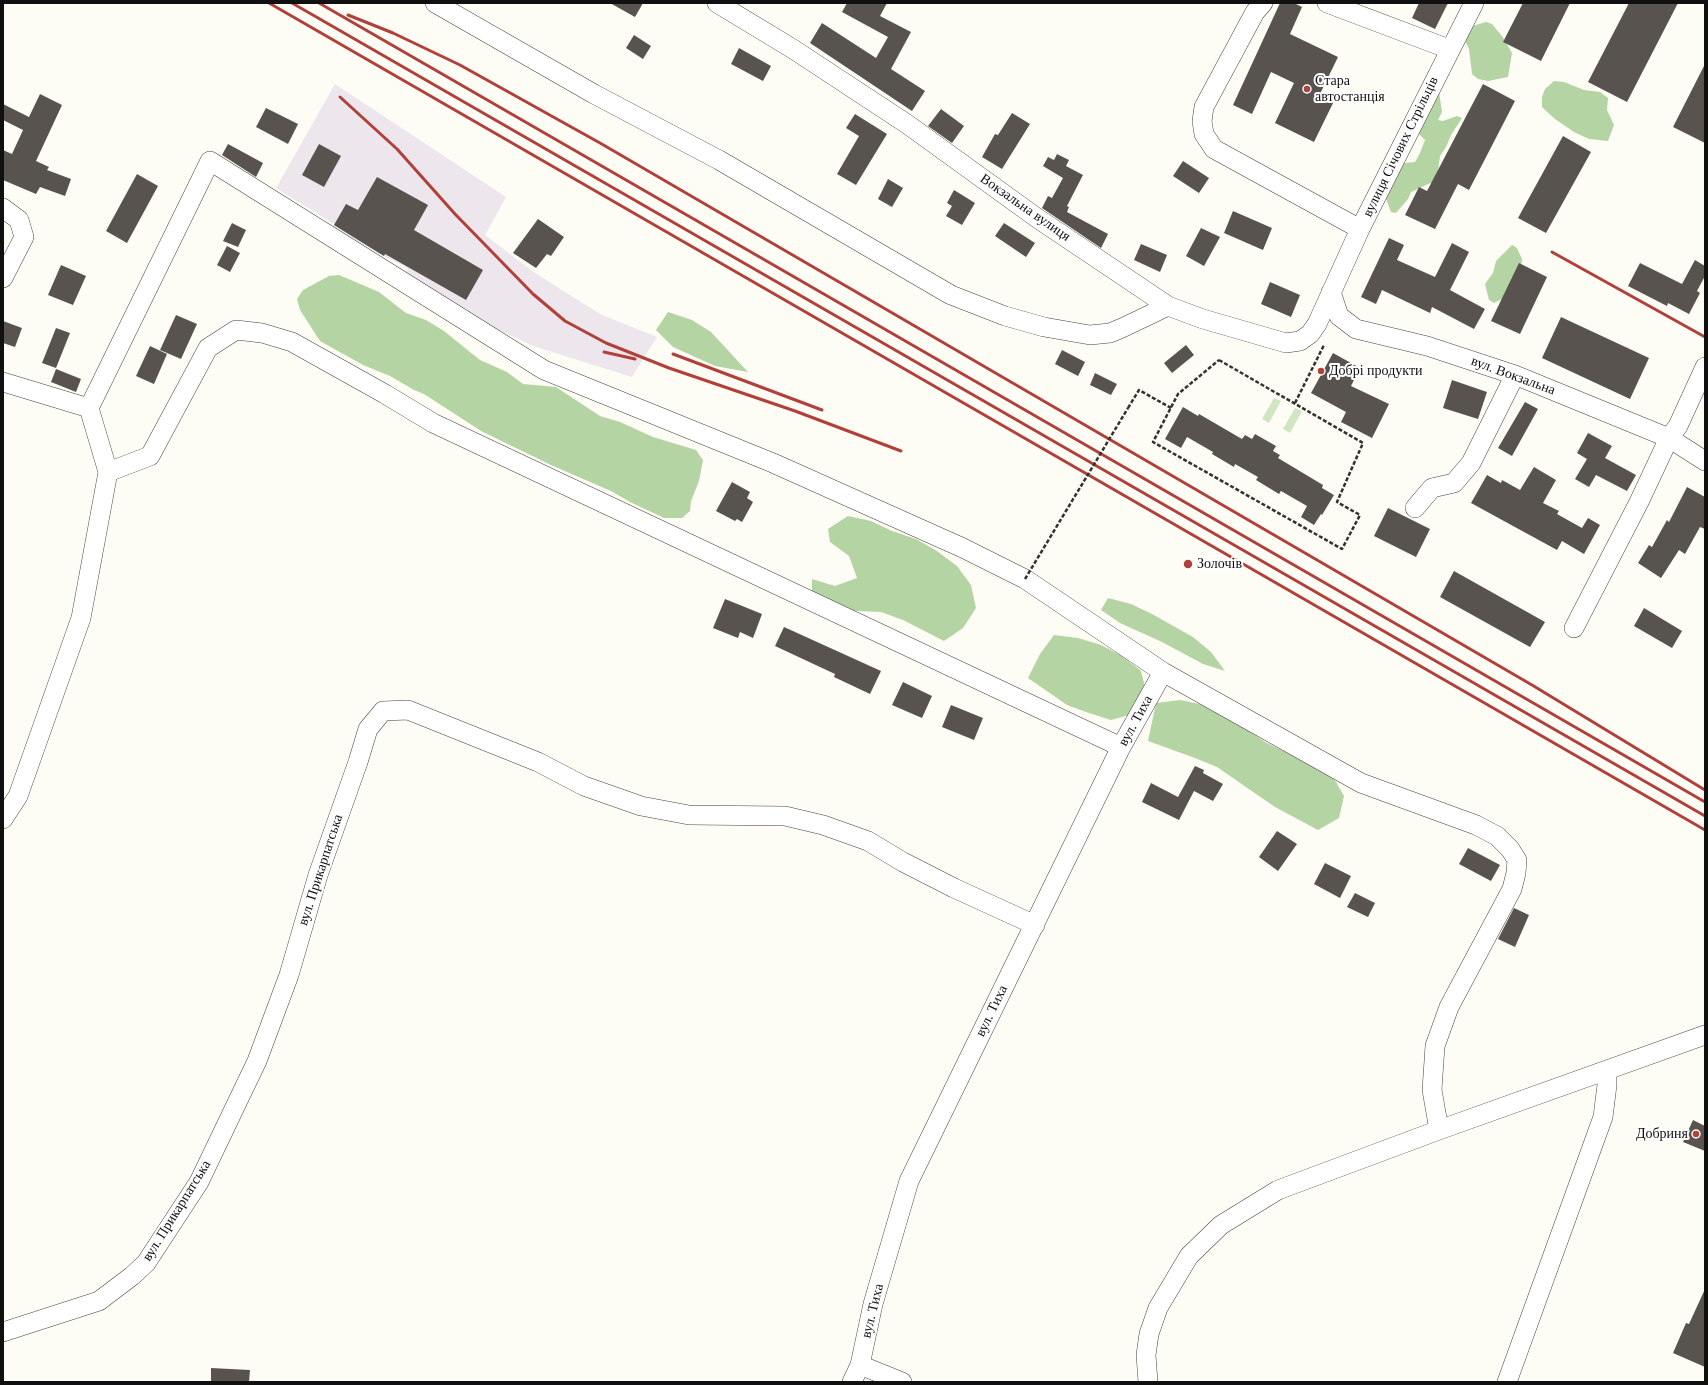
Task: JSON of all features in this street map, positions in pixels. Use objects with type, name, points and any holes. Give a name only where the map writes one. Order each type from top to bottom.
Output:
[{"type":"street","points":[[435,3],[594,94],[719,160],[951,295],[1005,316],[1044,326],[1090,335],[1110,333],[1168,306]]},
{"type":"street","name":"Вокзальна вулиця","points":[[717,3],[793,48],[907,124],[1037,218],[1168,306],[1203,319],[1286,343],[1300,341],[1310,334],[1317,324],[1331,292]]},
{"type":"street","points":[[1263,3],[1255,12],[1204,107],[1202,121],[1204,134],[1214,150],[1360,229]]},
{"type":"street","points":[[1327,3],[1449,49]]},
{"type":"street","name":"вулиця Січових Стрільців","points":[[1331,292],[1360,229],[1449,49],[1474,3]]},
{"type":"street","points":[[3,820],[18,796],[81,618],[108,472],[89,408],[210,161],[544,370],[774,463],[963,548],[1026,579],[1163,672],[1361,783],[1476,825],[1497,836],[1510,849],[1517,860],[1516,873],[1512,889],[1449,1007],[1435,1046],[1432,1090],[1439,1130]]},
{"type":"street","points":[[3,208],[19,220],[24,238],[3,278]]},
{"type":"street","name":"вул. Вокзальна","points":[[1331,292],[1339,316],[1356,329],[1427,346],[1515,375],[1669,438],[1705,461]]},
{"type":"street","points":[[108,472],[150,456],[208,348],[236,330],[262,333],[292,342],[385,394],[433,423],[1121,747]]},
{"type":"street","points":[[1574,628],[1639,502],[1669,438],[1678,426],[1705,367]]},
{"type":"street","points":[[1415,508],[1432,488],[1454,483],[1471,463],[1515,375]]},
{"type":"street","points":[[3,382],[89,408]]},
{"type":"street","name":"вул. Тиха","points":[[852,1382],[860,1365],[873,1304],[909,1181],[1121,747],[1163,672]]},
{"type":"street","name":"вул. Прикарпатська","points":[[3,1332],[99,1301],[146,1263],[199,1182],[257,1061],[290,976],[318,875],[358,762],[368,729],[383,711],[408,710],[538,762],[584,786],[641,806],[689,815],[785,816],[823,825],[868,841],[954,888],[1035,925]]},
{"type":"street","points":[[1148,1382],[1147,1348],[1149,1334],[1158,1308],[1189,1256],[1221,1225],[1278,1190],[1439,1130],[1705,1035]]},
{"type":"street","points":[[1506,1382],[1603,1117],[1607,1085],[1607,1071]]},
{"type":"street","points":[[860,1365],[902,1382]]},
{"type":"path","points":[[1294,404],[1325,343]]},
{"type":"path","points":[[1219,360],[1294,404],[1362,443],[1337,502],[1360,516],[1342,548],[1153,442],[1178,394],[1219,360]]},
{"type":"path","points":[[1026,579],[1139,390],[1171,408]]},
{"type":"shaded area","points":[[335,84],[506,197],[485,235],[535,273],[600,314],[657,337],[632,377],[533,346],[482,322],[405,274],[408,268],[332,227],[334,224],[276,188]]},
{"type":"green space","points":[[1486,22],[1492,24],[1502,36],[1512,53],[1508,77],[1488,81],[1478,79],[1472,74],[1469,49],[1462,35],[1469,27]]},
{"type":"green space","points":[[1554,81],[1564,82],[1584,90],[1600,92],[1608,98],[1607,110],[1614,125],[1608,141],[1589,139],[1574,132],[1555,119],[1542,107],[1542,97],[1545,89]]},
{"type":"green space","points":[[1439,92],[1442,112],[1438,120],[1443,121],[1457,116],[1462,118],[1440,156],[1437,180],[1411,192],[1408,199],[1396,213],[1391,212],[1385,196],[1396,163],[1415,162],[1425,140],[1418,133]]},
{"type":"green space","points":[[1512,245],[1517,248],[1522,259],[1521,271],[1506,297],[1494,303],[1489,300],[1485,284],[1493,273],[1496,261]]},
{"type":"green space","points":[[339,275],[379,292],[406,313],[426,320],[444,331],[480,360],[507,372],[523,384],[556,387],[600,416],[620,422],[653,437],[696,450],[703,460],[699,481],[691,501],[690,511],[682,518],[664,518],[611,491],[553,466],[481,431],[424,394],[390,376],[363,365],[320,341],[300,310],[297,299],[303,290],[329,276]]},
{"type":"green space","points":[[668,312],[692,320],[711,332],[748,372],[715,366],[673,347],[656,330]]},
{"type":"green space","points":[[1274,398],[1281,401],[1269,423],[1262,419]]},
{"type":"green space","points":[[1295,408],[1302,411],[1290,433],[1283,429]]},
{"type":"green space","points":[[848,516],[871,521],[892,531],[916,539],[937,551],[957,566],[971,585],[976,608],[963,628],[944,641],[903,620],[881,612],[834,610],[812,602],[812,579],[835,586],[857,578],[849,556],[830,542],[828,529]]},
{"type":"green space","points":[[1108,598],[1131,604],[1193,637],[1211,652],[1225,671],[1203,664],[1162,642],[1120,623],[1101,610]]},
{"type":"green space","points":[[1054,635],[1078,638],[1101,645],[1122,656],[1141,671],[1147,695],[1133,714],[1111,720],[1089,713],[1067,705],[1028,678],[1040,654]]},
{"type":"green space","points":[[1180,700],[1204,705],[1225,715],[1265,742],[1332,775],[1344,796],[1339,818],[1318,830],[1275,807],[1217,767],[1148,741],[1156,703]]},
{"type":"building","points":[[610,3],[643,3],[635,17]]},
{"type":"building","points":[[847,3],[887,3],[880,16],[911,32],[891,69],[925,91],[912,111],[810,43],[822,23],[876,58],[888,37],[842,12]]},
{"type":"building","points":[[1280,3],[1294,3],[1302,7],[1290,34],[1338,57],[1320,94],[1334,101],[1314,142],[1275,123],[1294,83],[1271,72],[1252,114],[1233,105]]},
{"type":"building","points":[[1419,3],[1448,3],[1435,29],[1412,18]]},
{"type":"building","points":[[1523,3],[1570,3],[1541,61],[1503,42]]},
{"type":"building","points":[[1629,3],[1678,3],[1627,102],[1588,82]]},
{"type":"building","points":[[634,35],[651,46],[643,59],[626,48]]},
{"type":"building","points":[[739,48],[771,66],[763,81],[731,64]]},
{"type":"building","points":[[1705,64],[1705,143],[1673,127]]},
{"type":"building","points":[[1483,84],[1515,101],[1469,190],[1458,184],[1435,229],[1405,215],[1419,187],[1427,191]]},
{"type":"building","points":[[40,94],[62,105],[36,161],[49,167],[47,170],[71,179],[65,196],[40,187],[36,194],[3,180],[3,150],[12,154],[23,130],[3,120],[3,104],[29,117]]},
{"type":"building","points":[[266,108],[298,124],[288,144],[256,127]]},
{"type":"building","points":[[941,109],[964,126],[952,143],[928,126]]},
{"type":"building","points":[[1012,113],[1030,124],[1002,169],[982,157],[995,134],[998,135]]},
{"type":"building","points":[[855,114],[887,134],[856,185],[837,174],[859,136],[846,128]]},
{"type":"building","points":[[1563,136],[1591,152],[1546,233],[1518,218]]},
{"type":"building","points":[[228,144],[263,163],[256,177],[222,155]]},
{"type":"building","points":[[319,144],[341,156],[324,187],[302,175]]},
{"type":"building","points":[[1057,154],[1069,160],[1066,166],[1083,175],[1067,206],[1069,207],[1067,212],[1108,234],[1101,248],[1042,208],[1048,196],[1052,198],[1063,178],[1043,166],[1048,157],[1054,160]]},
{"type":"building","points":[[1183,161],[1209,178],[1199,193],[1173,176]]},
{"type":"building","points":[[137,174],[158,186],[127,243],[106,231]]},
{"type":"building","points":[[377,177],[428,205],[414,230],[483,270],[466,300],[385,254],[384,256],[334,225],[346,204],[358,210]]},
{"type":"building","points":[[888,179],[903,188],[892,207],[878,199]]},
{"type":"building","points":[[954,190],[975,203],[962,225],[946,216],[952,206],[947,203]]},
{"type":"building","points":[[1233,211],[1272,228],[1263,250],[1224,233]]},
{"type":"building","points":[[538,219],[564,237],[551,256],[547,254],[536,268],[513,253]]},
{"type":"building","points":[[232,223],[246,230],[238,247],[223,241]]},
{"type":"building","points":[[1004,223],[1035,243],[1026,257],[995,236]]},
{"type":"building","points":[[1201,228],[1220,237],[1204,266],[1186,256]]},
{"type":"building","points":[[1389,238],[1404,245],[1397,260],[1435,277],[1452,243],[1469,252],[1450,290],[1485,309],[1474,329],[1432,307],[1430,313],[1382,290],[1376,304],[1361,297]]},
{"type":"building","points":[[1141,244],[1167,255],[1160,272],[1134,260]]},
{"type":"building","points":[[227,246],[240,253],[230,272],[217,265]]},
{"type":"building","points":[[1695,260],[1705,266],[1705,276],[1697,291],[1700,293],[1689,314],[1668,303],[1667,306],[1628,286],[1640,263],[1682,284]]},
{"type":"building","points":[[1519,263],[1547,277],[1520,334],[1491,321]]},
{"type":"building","points":[[61,265],[86,276],[73,305],[48,295]]},
{"type":"building","points":[[1270,282],[1300,295],[1291,317],[1261,304]]},
{"type":"building","points":[[176,315],[197,324],[181,359],[160,350]]},
{"type":"building","points":[[1561,317],[1649,358],[1630,399],[1542,358]]},
{"type":"building","points":[[3,321],[22,328],[15,347],[3,343]]},
{"type":"building","points":[[56,328],[70,333],[56,368],[42,363]]},
{"type":"building","points":[[1186,345],[1194,355],[1172,373],[1164,363]]},
{"type":"building","points":[[150,346],[167,354],[154,384],[136,376]]},
{"type":"building","points":[[1062,350],[1085,362],[1078,376],[1055,364]]},
{"type":"building","points":[[1333,353],[1360,368],[1351,386],[1389,404],[1372,438],[1341,422],[1346,412],[1311,393]]},
{"type":"building","points":[[56,369],[81,379],[76,392],[51,382]]},
{"type":"building","points":[[1095,373],[1117,384],[1111,395],[1090,385]]},
{"type":"building","points":[[1452,380],[1487,392],[1478,419],[1443,408]]},
{"type":"building","points":[[1525,402],[1538,409],[1512,456],[1498,448]]},
{"type":"building","points":[[1183,407],[1198,416],[1199,414],[1242,439],[1245,435],[1252,439],[1255,434],[1276,446],[1273,451],[1280,455],[1278,458],[1323,485],[1322,488],[1334,495],[1314,525],[1301,517],[1307,506],[1281,491],[1279,494],[1256,480],[1258,477],[1235,464],[1234,467],[1212,454],[1213,452],[1187,437],[1181,448],[1165,439]]},
{"type":"building","points":[[1588,433],[1612,446],[1605,458],[1636,475],[1627,491],[1596,475],[1589,487],[1575,479],[1587,459],[1577,453]]},
{"type":"building","points":[[1534,467],[1556,480],[1543,503],[1559,511],[1557,514],[1582,528],[1588,518],[1600,525],[1584,554],[1562,541],[1557,550],[1471,503],[1487,475],[1501,483],[1502,480],[1520,490]]},
{"type":"building","points":[[732,482],[750,492],[747,498],[753,502],[742,522],[737,519],[735,521],[716,511]]},
{"type":"building","points":[[1687,487],[1705,497],[1705,529],[1700,527],[1685,554],[1679,550],[1661,578],[1638,563],[1649,545],[1652,547],[1667,520],[1669,522]]},
{"type":"building","points":[[1388,508],[1430,529],[1416,557],[1374,536]]},
{"type":"building","points":[[1454,571],[1545,622],[1530,647],[1440,597]]},
{"type":"building","points":[[725,599],[762,614],[753,638],[740,632],[738,638],[713,628]]},
{"type":"building","points":[[1644,608],[1682,631],[1672,648],[1634,626]]},
{"type":"building","points":[[784,627],[881,671],[870,694],[834,677],[835,674],[775,646]]},
{"type":"building","points":[[903,682],[932,696],[922,718],[892,705]]},
{"type":"building","points":[[951,705],[983,718],[974,740],[942,727]]},
{"type":"building","points":[[1195,766],[1204,770],[1203,773],[1223,784],[1213,801],[1194,791],[1179,820],[1142,802],[1151,783],[1178,797]]},
{"type":"building","points":[[1277,831],[1297,844],[1278,871],[1259,857]]},
{"type":"building","points":[[1468,848],[1500,865],[1491,881],[1459,864]]},
{"type":"building","points":[[1325,863],[1351,876],[1340,898],[1314,884]]},
{"type":"building","points":[[1355,893],[1375,903],[1368,917],[1347,907]]},
{"type":"building","points":[[1514,908],[1529,915],[1515,947],[1498,939]]},
{"type":"building","name":"Добриня","points":[[1693,1120],[1705,1126],[1705,1151],[1683,1142]]},
{"type":"building","points":[[1705,1289],[1705,1367],[1673,1353],[1686,1323],[1689,1324]]},
{"type":"building","points":[[211,1368],[250,1370],[249,1382],[211,1382]]},
{"type":"railway","points":[[269,3],[1705,830]]},
{"type":"railway","points":[[292,3],[1705,816]]},
{"type":"railway","points":[[319,3],[1705,802]]},
{"type":"railway","points":[[348,15],[393,33],[460,65],[600,143],[1532,685],[1705,790]]},
{"type":"railway","points":[[340,97],[397,149],[455,214],[533,294],[565,321],[606,343],[669,368],[795,411],[901,451]]},
{"type":"railway","points":[[1552,252],[1705,337]]},
{"type":"railway","points":[[604,352],[635,359]]},
{"type":"railway","points":[[673,354],[822,410]]},
{"type":"place","name":"Стара автостанція","points":[[1307,89]]},
{"type":"place","name":"Добрі продукти","points":[[1321,371]]},
{"type":"place","name":"Золочів","points":[[1188,564]]},
{"type":"place","name":"Добриня","points":[[1696,1134]]}]
